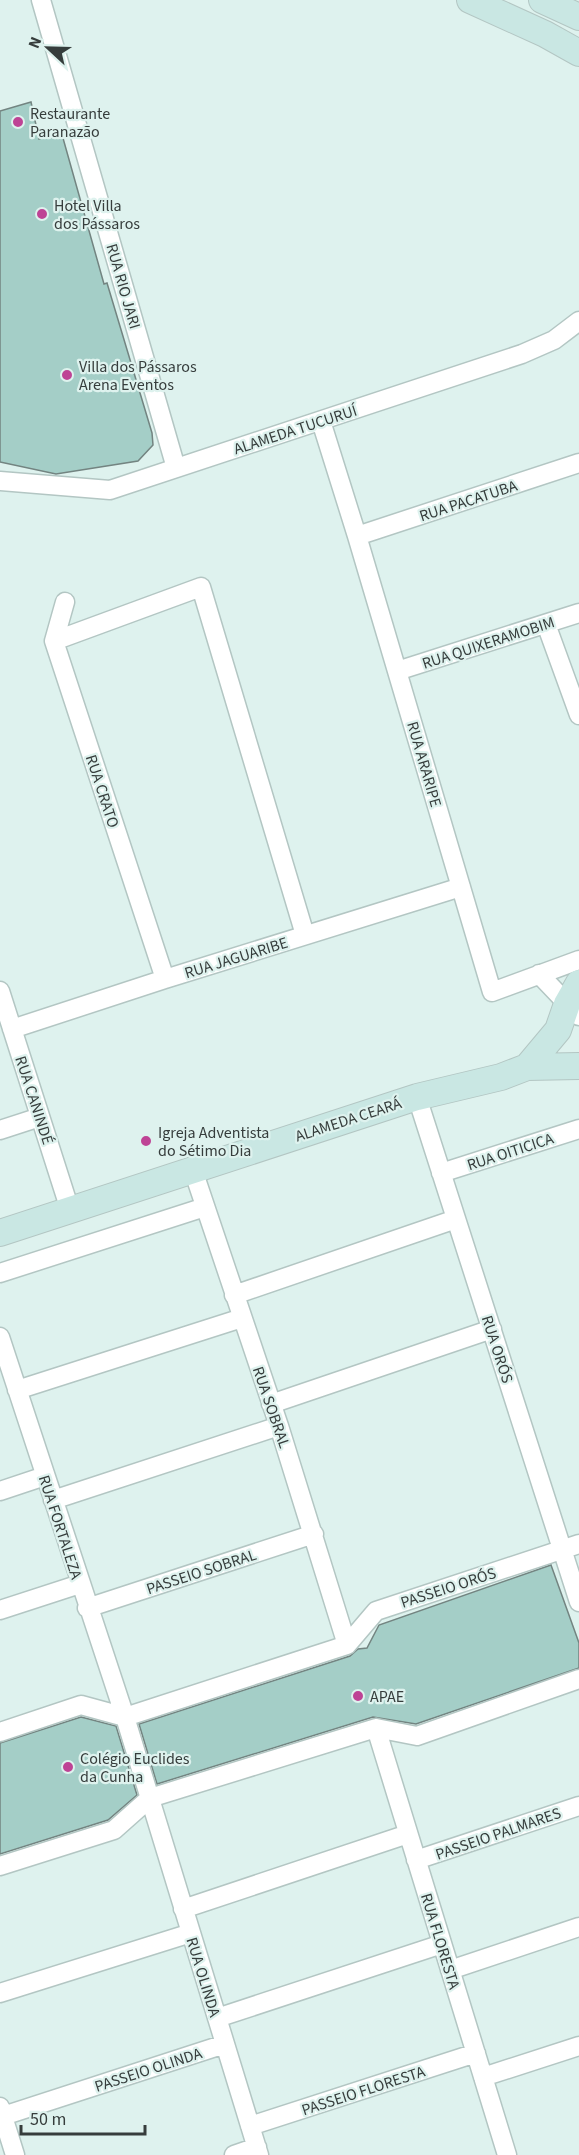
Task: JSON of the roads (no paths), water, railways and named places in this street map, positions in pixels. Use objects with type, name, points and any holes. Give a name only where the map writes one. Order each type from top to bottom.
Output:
[{"type":"street","name":"RUA RIO JARI","points":[[41,0],[176,468]]},
{"type":"street","points":[[470,0],[545,34],[579,53]]},
{"type":"street","points":[[542,0],[579,17]]},
{"type":"street","name":"ALAMEDA TUCURUÍ","points":[[0,481],[110,490],[522,354],[554,340],[579,321]]},
{"type":"street","name":"RUA ARARIPE","points":[[321,421],[492,992],[539,974]]},
{"type":"street","name":"RUA PACATUBA","points":[[357,536],[579,463]]},
{"type":"street","points":[[54,641],[201,587],[305,935]]},
{"type":"street","points":[[54,641],[65,602]]},
{"type":"street","name":"RUA QUIXERAMOBIM","points":[[397,671],[579,613]]},
{"type":"street","points":[[546,624],[579,715]]},
{"type":"street","name":"RUA CRATO","points":[[54,641],[165,979]]},
{"type":"street","name":"RUA JAGUARIBE","points":[[12,1029],[461,887]]},
{"type":"street","points":[[539,974],[579,960]]},
{"type":"street","points":[[527,1067],[558,1030],[575,1001],[539,974]]},
{"type":"street","name":"RUA CANINDÉ","points":[[2,1001],[70,1210]]},
{"type":"street","points":[[558,1030],[567,1047],[579,1060]]},
{"type":"street","points":[[527,1067],[579,1066]]},
{"type":"street","name":"ALAMEDA CEARÁ","points":[[0,1233],[417,1097],[501,1077],[527,1067]]},
{"type":"street","name":"RUA ORÓS","points":[[417,1097],[492,1329],[571,1547],[579,1602]]},
{"type":"street","points":[[0,1130],[40,1117]]},
{"type":"street","name":"RUA OITICICA","points":[[441,1173],[579,1129]]},
{"type":"street","name":"RUA SOBRAL","points":[[193,1170],[279,1426],[347,1645]]},
{"type":"street","points":[[0,1274],[205,1207]]},
{"type":"street","points":[[234,1295],[456,1219]]},
{"type":"street","points":[[17,1390],[242,1318]]},
{"type":"street","points":[[271,1404],[492,1329]]},
{"type":"street","name":"RUA FORTALEZA","points":[[0,1337],[5,1368],[17,1390],[150,1798]]},
{"type":"street","points":[[53,1500],[279,1426]]},
{"type":"street","points":[[0,1491],[45,1476]]},
{"type":"street","name":"PASSEIO SOBRAL","points":[[87,1608],[314,1534]]},
{"type":"street","name":"PASSEIO ORÓS","points":[[347,1645],[376,1611],[571,1547]]},
{"type":"street","points":[[0,1610],[80,1584]]},
{"type":"street","points":[[0,1732],[81,1706],[124,1717],[347,1645]]},
{"type":"street","points":[[0,1866],[114,1830],[150,1798],[376,1728],[417,1736],[579,1679]]},
{"type":"street","name":"RUA FLORESTA","points":[[376,1728],[507,2155]]},
{"type":"street","name":"RUA OLINDA","points":[[150,1798],[258,2151]]},
{"type":"street","name":"PASSEIO PALMARES","points":[[416,1860],[579,1806]]},
{"type":"street","points":[[183,1909],[408,1834]]},
{"type":"street","points":[[450,1970],[579,1928]]},
{"type":"street","points":[[0,1993],[191,1933]]},
{"type":"street","points":[[217,2018],[442,1944]]},
{"type":"street","name":"PASSEIO OLINDA","points":[[1,2112],[225,2044]]},
{"type":"street","points":[[483,2078],[579,2046]]},
{"type":"street","name":"PASSEIO FLORESTA","points":[[250,2126],[476,2053]]},
{"type":"street","points":[[1,2112],[15,2155]]},
{"type":"street","points":[[234,2155],[258,2151]]},
{"type":"place","name":"Restaurante Paranazão","points":[[18,122]]},
{"type":"place","name":"Hotel Villa dos Pássaros","points":[[42,214]]},
{"type":"place","name":"Villa dos Pássaros Arena Eventos","points":[[67,375]]},
{"type":"place","name":"Igreja Adventista do Sétimo Dia","points":[[146,1141]]},
{"type":"place","name":"APAE","points":[[358,1696]]},
{"type":"place","name":"Colégio Euclides da Cunha","points":[[68,1767]]}]
